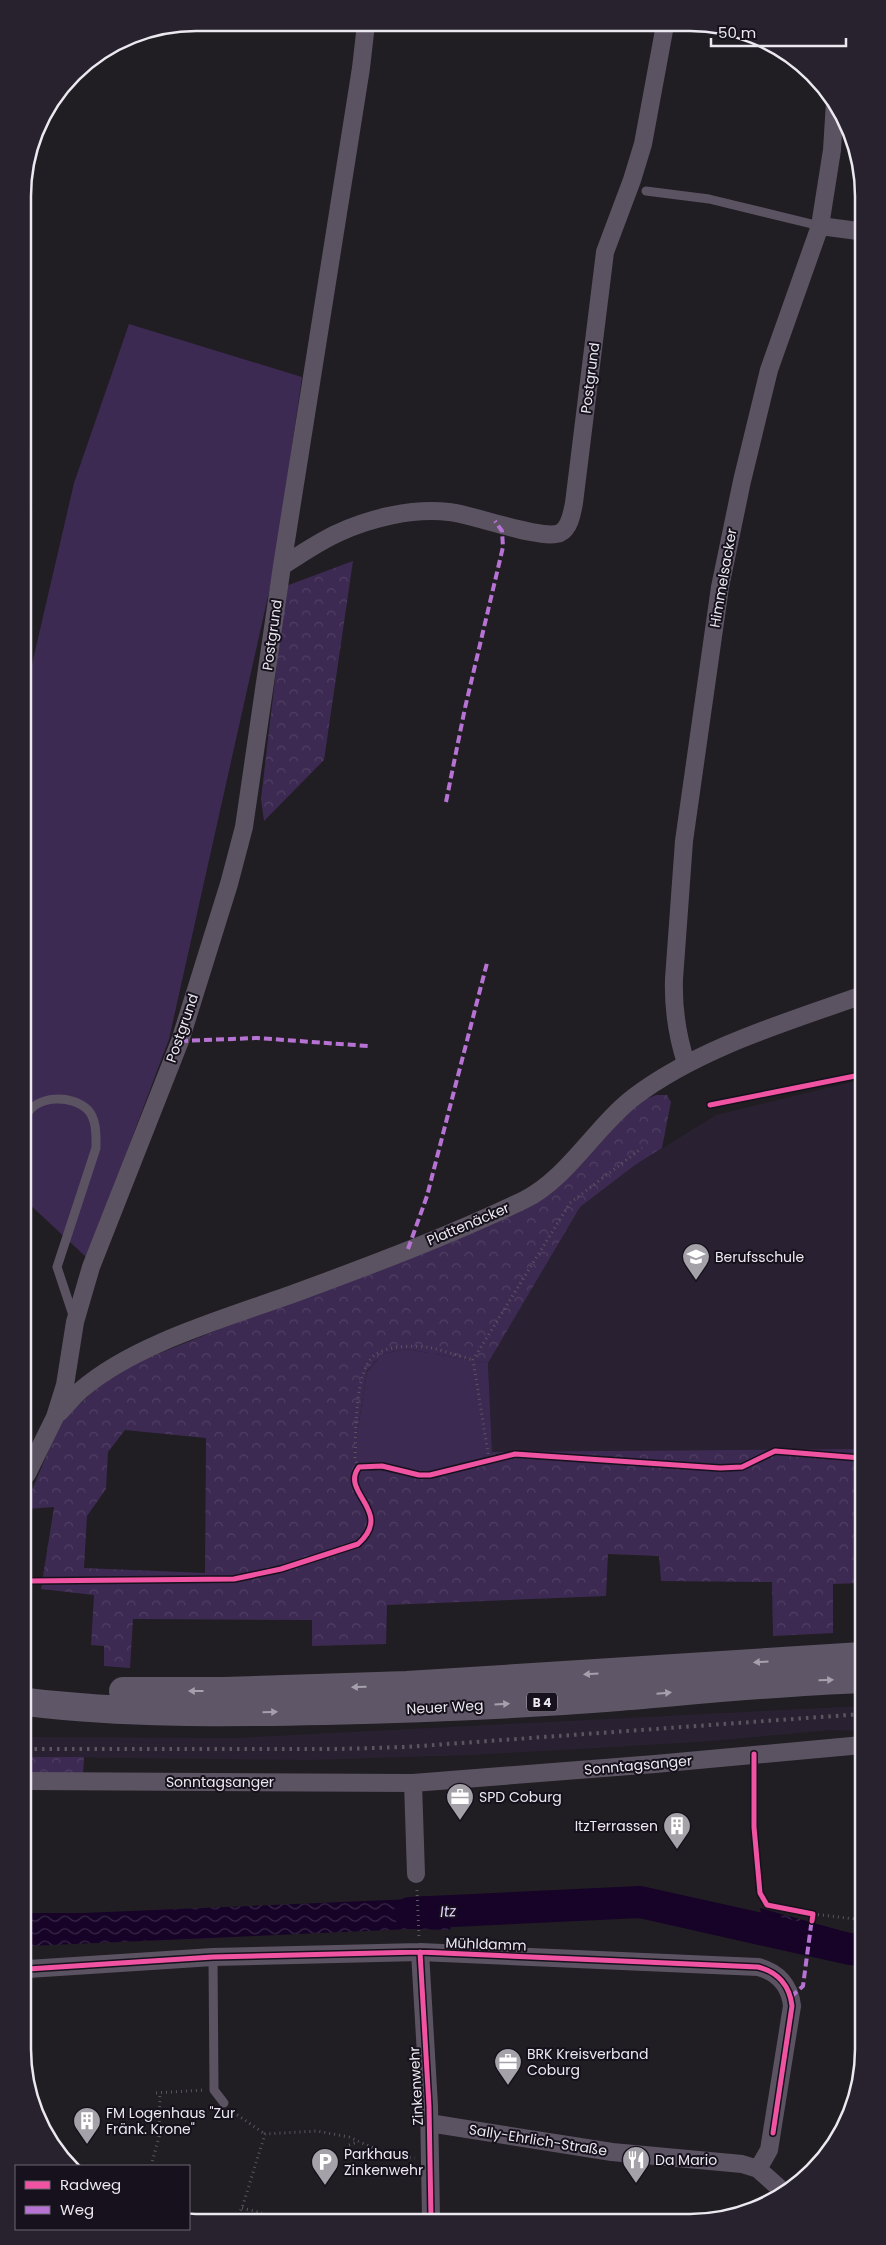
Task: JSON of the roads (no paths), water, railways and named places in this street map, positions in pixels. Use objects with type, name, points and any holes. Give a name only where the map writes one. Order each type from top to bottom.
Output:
[{"type":"highway","name":"Neuer Weg","points":[[31,1684],[128,1691],[262,1690],[407,1685],[854,1656]]},
{"type":"highway","name":"Neuer Weg","points":[[31,1702],[95,1708],[221,1713],[416,1709],[605,1698],[794,1682],[854,1679]]},
{"type":"highway","points":[[31,1717],[171,1721],[221,1713]]},
{"type":"street","name":"Postgrund","points":[[282,566],[338,533],[388,516],[448,512],[531,532],[551,534],[561,532],[569,523],[574,503],[605,252],[632,180],[643,144],[664,31]]},
{"type":"street","name":"Postgrund","points":[[31,1465],[55,1418],[65,1386],[75,1322],[91,1267],[180,1040],[229,884],[249,800],[282,566],[360,78],[365,32]]},
{"type":"street","name":"Himmelsacker","points":[[686,1063],[677,1034],[674,1009],[684,841],[720,587],[742,481],[770,370],[820,226],[832,150],[834,116]]},
{"type":"street","points":[[820,226],[855,231]]},
{"type":"street","name":"Plattenäcker","points":[[55,1418],[81,1390],[129,1357],[171,1339],[373,1264],[526,1199],[554,1178],[631,1099],[662,1077],[686,1063],[787,1022],[855,998]]},
{"type":"street","name":"Sonntagsanger","points":[[31,1781],[413,1783],[854,1746]]},
{"type":"street","points":[[413,1783],[416,1880]]},
{"type":"street","name":"Mühldamm","points":[[31,1968],[420,1947],[758,1967],[772,1971],[788,1988],[792,2006],[769,2150],[758,2169]]},
{"type":"street","name":"Zinkenwehr","points":[[420,1947],[429,2123],[431,2214]]},
{"type":"street","name":"Sally-Ehrlich-Straße","points":[[429,2123],[612,2152],[742,2164],[758,2169],[779,2188]]},
{"type":"lane","points":[[646,191],[709,198],[820,226]]},
{"type":"lane","points":[[32,1108],[49,1099],[70,1100],[88,1110],[96,1127],[96,1148],[57,1267],[75,1322]]},
{"type":"lane","points":[[213,1957],[214,2090],[224,2102]]},
{"type":"water","points":[[424,1896],[456,1898],[450,1930],[411,1929],[31,1946],[31,1913],[83,1913],[412,1899]]},
{"type":"water","points":[[760,1908],[839,1930],[830,1957],[767,1943]]},
{"type":"waterway","name":"Itz","points":[[410,1913],[640,1902],[854,1949]]},
{"type":"railway","points":[[31,1749],[339,1749],[406,1747],[854,1715]]},
{"type":"place","name":"Berufsschule","points":[[696,1281]]},
{"type":"place","name":"SPD Coburg","points":[[460,1821]]},
{"type":"place","name":"ItzTerrassen","points":[[677,1850]]},
{"type":"place","name":"BRK Kreisverband Coburg","points":[[508,2086]]},
{"type":"place","name":"FM Logenhaus \"Zur Fränk. Krone\"","points":[[87,2145]]},
{"type":"place","name":"Da Mario","points":[[636,2184]]},
{"type":"place","name":"Parkhaus Zinkenwehr","points":[[325,2186]]}]
